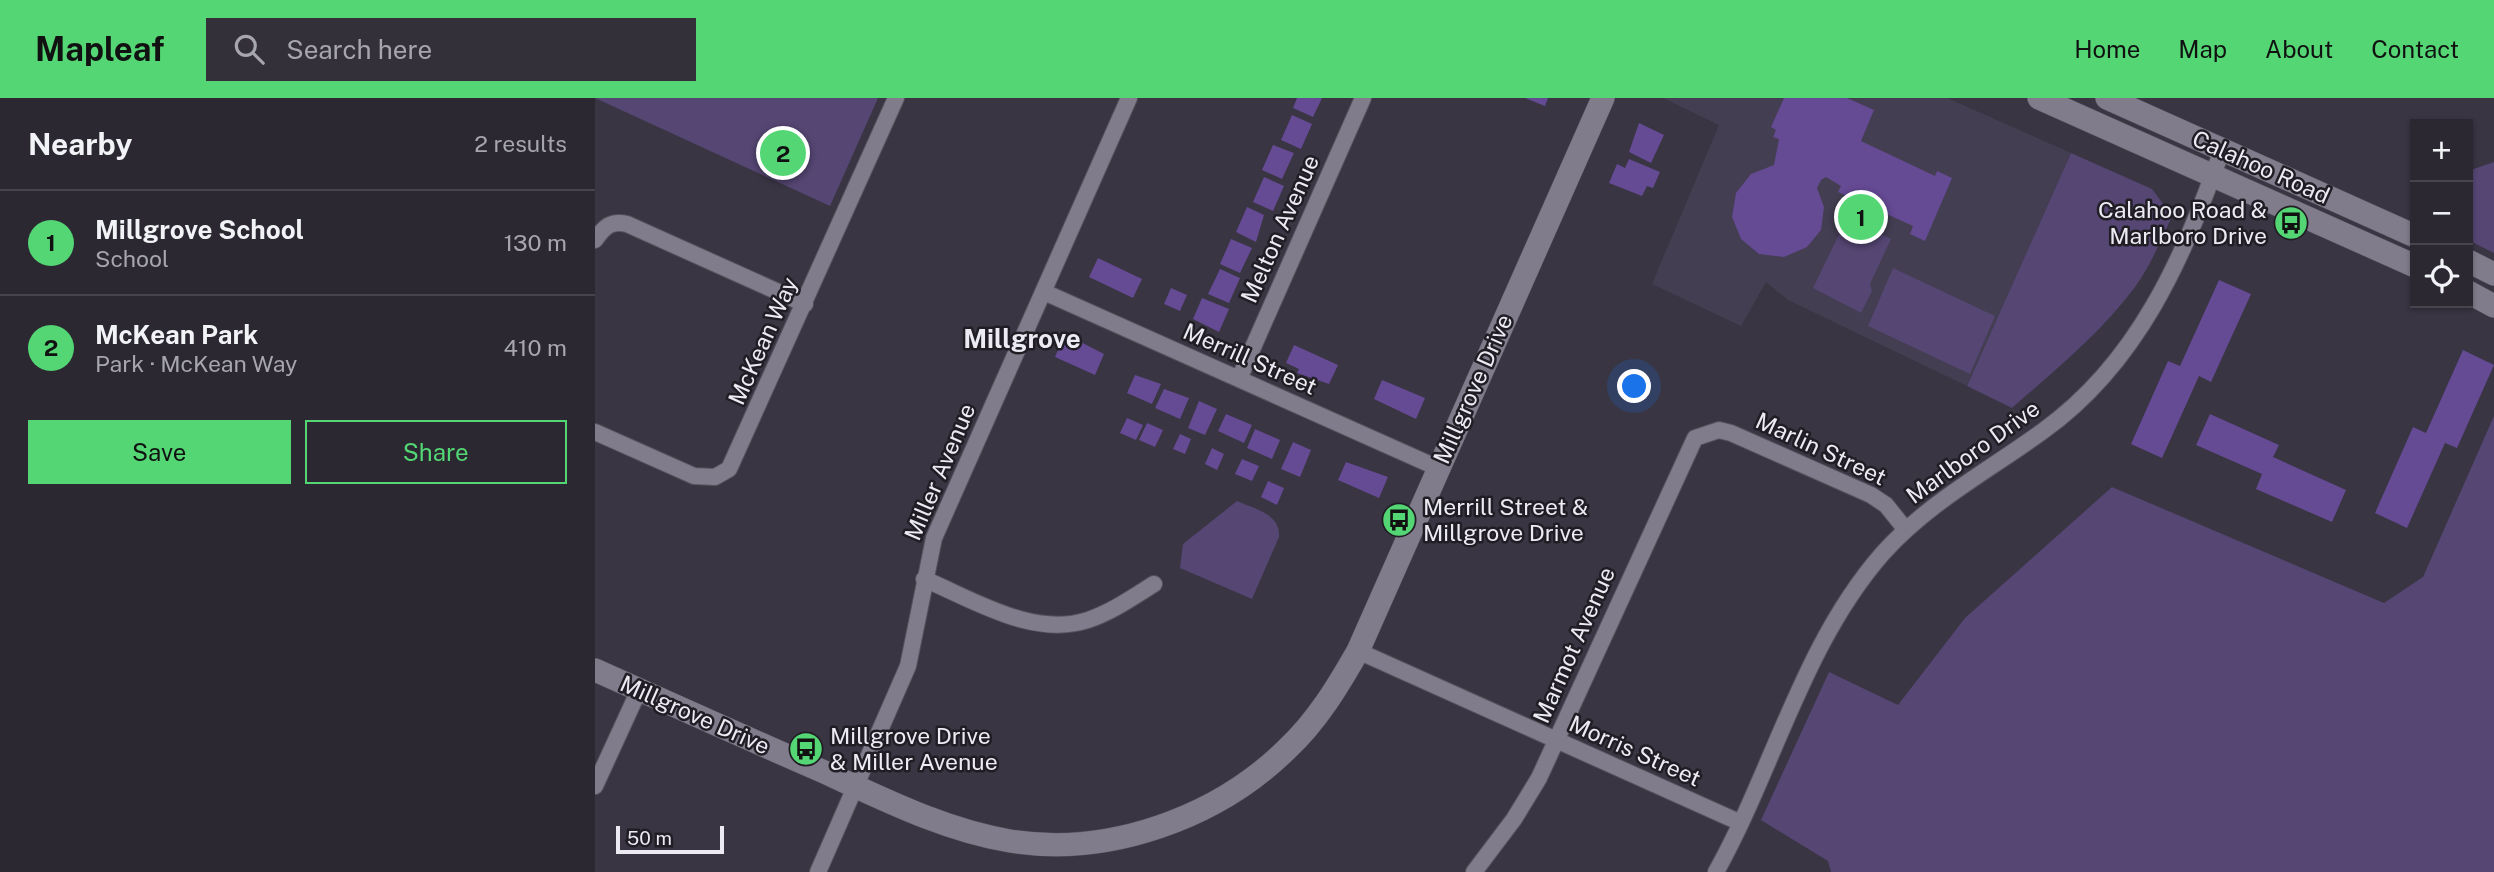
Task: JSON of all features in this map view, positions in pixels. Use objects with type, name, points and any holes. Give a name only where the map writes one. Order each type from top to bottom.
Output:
[{"type":"street","name":"McKean Way","points":[[595,432],[694,476],[715,477],[729,469],[896,98]]},
{"type":"street","name":"Miller Avenue","points":[[818,872],[908,666],[924,579],[935,538],[1129,98]]},
{"type":"street","name":"Melton Avenue","points":[[1239,379],[1363,98]]},
{"type":"street","name":"Millgrove Drive","points":[[595,670],[952,827],[1014,841],[1079,842],[1143,832],[1187,816],[1258,774],[1307,728],[1325,705],[1358,651],[1603,98]]},
{"type":"street","name":"Calahoo Road","points":[[2039,98],[2410,264]]},
{"type":"street","name":"Calahoo Road","points":[[2107,98],[2410,234]]},
{"type":"street","name":"Marlboro Drive","points":[[1716,872],[1838,615],[1883,554],[1906,530],[1954,489],[2043,431],[2080,401],[2113,368],[2154,309],[2176,265],[2222,149]]},
{"type":"street","points":[[595,240],[608,225],[618,222],[627,224],[805,304]]},
{"type":"street","points":[[2473,264],[2494,274]]},
{"type":"street","name":"Merrill Street","points":[[1044,292],[1438,468]]},
{"type":"street","points":[[2473,295],[2494,306]]},
{"type":"street","name":"Marlin Street","points":[[1706,433],[1719,430],[1731,433],[1871,495],[1886,505],[1906,530]]},
{"type":"street","name":"Marmot Avenue","points":[[1474,872],[1514,819],[1557,740],[1688,447],[1695,438],[1706,433]]},
{"type":"street","points":[[924,579],[1018,619],[1053,625],[1070,624],[1109,611],[1154,584]]},
{"type":"street","name":"Morris Street","points":[[1358,651],[1741,823]]},
{"type":"street","points":[[595,786],[639,690]]},
{"type":"shaded area","points":[[595,98],[878,98],[830,206]]},
{"type":"shaded area","points":[[1663,98],[1947,98],[2071,153],[1967,386],[1788,300],[1766,282],[1741,326],[1652,284],[1719,125]]},
{"type":"shaded area","points":[[2071,153],[2152,189],[2172,216],[2146,270],[2122,304],[2077,350],[2012,408],[1967,386]]},
{"type":"shaded area","points":[[2494,162],[2494,253],[2473,242],[2473,169]]},
{"type":"shaded area","points":[[1847,218],[1891,239],[1870,284],[1872,291],[1861,313],[1813,288]]},
{"type":"shaded area","points":[[1893,268],[1995,316],[1970,374],[1868,326]]},
{"type":"shaded area","points":[[2494,416],[2494,872],[1831,872],[1828,861],[1761,820],[1829,672],[1898,705],[1965,618],[2112,487],[2384,603],[2423,577]]},
{"type":"shaded area","points":[[1237,501],[1265,513],[1279,529],[1279,537],[1252,599],[1180,568],[1183,544]]},
{"type":"building","points":[[1297,98],[1322,98],[1313,117],[1293,108]]},
{"type":"building","points":[[1525,98],[1548,98],[1545,106]]},
{"type":"building","points":[[1784,98],[1847,98],[1874,110],[1861,141],[1935,176],[1937,171],[1952,178],[1925,241],[1910,234],[1913,226],[1838,192],[1841,186],[1826,177],[1817,188],[1824,207],[1821,230],[1807,247],[1784,257],[1759,254],[1741,239],[1732,217],[1736,193],[1751,174],[1774,165],[1779,139],[1773,137],[1776,130],[1771,127]]},
{"type":"building","points":[[1292,115],[1312,124],[1301,149],[1281,140]]},
{"type":"building","points":[[1639,123],[1664,135],[1651,163],[1629,152]]},
{"type":"building","points":[[1273,145],[1294,153],[1282,179],[1262,170]]},
{"type":"building","points":[[1629,159],[1660,172],[1653,188],[1647,186],[1642,196],[1609,183],[1617,164],[1625,168]]},
{"type":"building","points":[[1264,177],[1284,186],[1273,211],[1253,202]]},
{"type":"building","points":[[1247,207],[1264,215],[1256,242],[1236,232]]},
{"type":"building","points":[[1231,239],[1252,248],[1240,273],[1220,264]]},
{"type":"building","points":[[1098,258],[1142,279],[1133,298],[1089,277]]},
{"type":"building","points":[[1220,269],[1240,278],[1229,303],[1208,294]]},
{"type":"building","points":[[2219,280],[2251,294],[2211,382],[2199,376],[2162,458],[2131,444],[2168,361],[2180,366]]},
{"type":"building","points":[[1171,288],[1187,295],[1180,311],[1164,304]]},
{"type":"building","points":[[1202,298],[1229,309],[1219,332],[1193,319]]},
{"type":"building","points":[[1065,334],[1104,354],[1095,375],[1055,357]]},
{"type":"building","points":[[1294,345],[1338,365],[1329,384],[1297,373],[1299,369],[1286,363]]},
{"type":"building","points":[[2463,350],[2494,365],[2457,448],[2445,443],[2407,528],[2375,513],[2413,427],[2426,433]]},
{"type":"building","points":[[1135,375],[1161,384],[1152,404],[1127,393]]},
{"type":"building","points":[[1382,380],[1425,398],[1416,419],[1374,399]]},
{"type":"building","points":[[1164,389],[1189,398],[1180,419],[1155,408]]},
{"type":"building","points":[[1199,401],[1217,409],[1205,435],[1188,428]]},
{"type":"building","points":[[1226,414],[1252,425],[1244,443],[1218,431]]},
{"type":"building","points":[[2210,414],[2279,445],[2273,457],[2346,490],[2332,522],[2256,489],[2262,474],[2196,445]]},
{"type":"building","points":[[1127,418],[1143,425],[1136,440],[1120,433]]},
{"type":"building","points":[[1147,423],[1163,430],[1155,447],[1139,440]]},
{"type":"building","points":[[1255,429],[1280,440],[1272,459],[1247,448]]},
{"type":"building","points":[[1180,434],[1191,439],[1185,454],[1173,449]]},
{"type":"building","points":[[1293,442],[1311,450],[1300,477],[1281,469]]},
{"type":"building","points":[[1212,448],[1224,454],[1217,470],[1205,464]]},
{"type":"building","points":[[1242,459],[1259,466],[1252,481],[1235,474]]},
{"type":"building","points":[[1346,462],[1388,477],[1379,498],[1338,480]]},
{"type":"building","points":[[1268,481],[1284,488],[1277,505],[1261,497]]},
{"type":"place","name":"McKean Park","points":[[783,153]]},
{"type":"place","name":"Millgrove School","points":[[1861,217]]},
{"type":"place","name":"Calahoo Road & Marlboro Drive","points":[[2291,223]]},
{"type":"place","name":"Merrill Street & Millgrove Drive","points":[[1399,520]]},
{"type":"place","name":"Millgrove Drive & Miller Avenue","points":[[806,749]]},
{"type":"district","name":"Millgrove","points":[[1022,339]]}]
